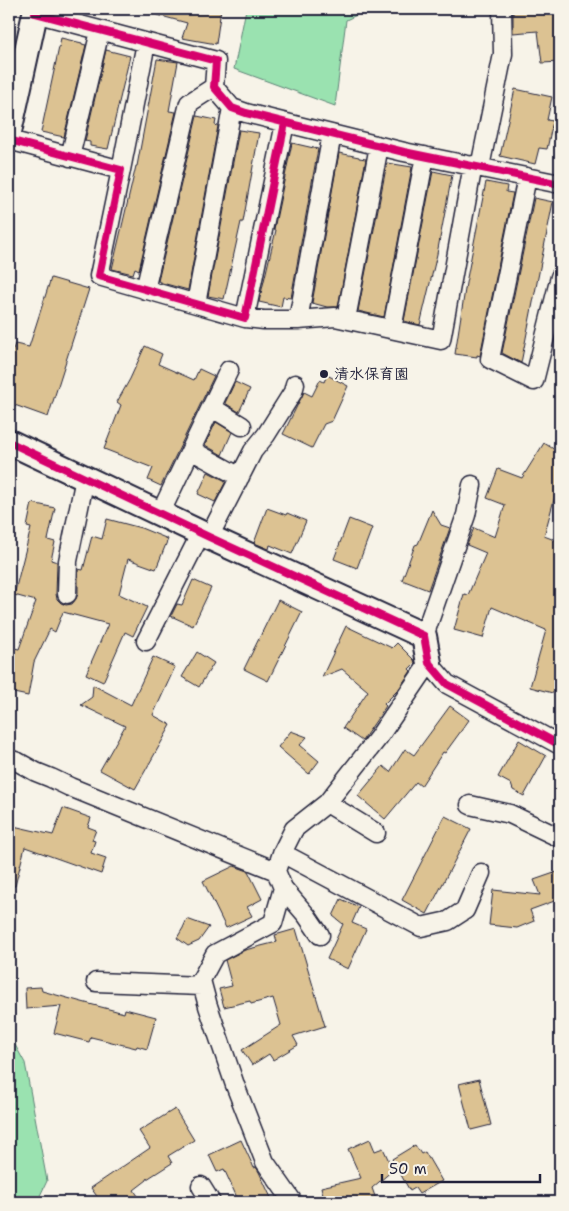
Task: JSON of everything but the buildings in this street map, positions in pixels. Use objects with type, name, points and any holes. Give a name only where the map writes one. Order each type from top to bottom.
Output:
[{"type":"street","points":[[146,43],[98,276],[245,318],[298,320],[335,317],[441,340],[476,166],[503,54],[502,9]]},
{"type":"street","points":[[9,132],[35,11],[216,61],[214,87],[232,108],[246,113],[379,146],[560,184]]},
{"type":"street","points":[[70,157],[100,30]]},
{"type":"street","points":[[145,290],[189,103],[214,87]]},
{"type":"street","points":[[196,304],[232,108]]},
{"type":"street","points":[[245,318],[285,122]]},
{"type":"street","points":[[298,320],[332,134]]},
{"type":"street","points":[[9,140],[121,170]]},
{"type":"street","points":[[346,319],[379,146]]},
{"type":"street","points":[[392,329],[425,156]]},
{"type":"street","points":[[527,177],[490,359],[534,381],[559,286]]},
{"type":"street","points":[[160,514],[228,370]]},
{"type":"street","points":[[146,641],[253,451],[266,435],[293,392],[295,384]]},
{"type":"street","points":[[211,406],[242,426]]},
{"type":"street","points":[[9,442],[424,636]]},
{"type":"street","points":[[190,450],[240,476]]},
{"type":"street","points":[[68,594],[68,561],[85,478]]},
{"type":"street","points":[[472,485],[466,515],[424,636],[429,663],[447,684],[560,745]]},
{"type":"street","points":[[320,935],[307,916],[283,888],[276,871],[282,853],[294,828],[327,803],[378,738],[429,663]]},
{"type":"street","points":[[9,759],[70,787],[276,871]]},
{"type":"street","points":[[327,803],[376,833]]},
{"type":"street","points":[[470,806],[510,814],[560,838]]},
{"type":"street","points":[[282,853],[421,927],[448,921],[465,910],[481,873]]},
{"type":"street","points":[[283,888],[273,922],[215,954],[201,980],[235,1085],[265,1162],[293,1202]]},
{"type":"street","points":[[96,982],[202,986]]},
{"type":"street","points":[[201,1186],[211,1202]]},
{"type":"green space","points":[[246,9],[369,9],[346,20],[335,106],[234,69]]},
{"type":"green space","points":[[9,1034],[25,1063],[47,1181],[37,1202],[9,1202]]},
{"type":"cycle path","points":[[35,13],[216,61],[214,87],[232,108],[246,113],[404,152],[560,184]]},
{"type":"cycle path","points":[[9,140],[121,170],[99,276],[245,318],[285,123]]},
{"type":"cycle path","points":[[9,442],[424,636],[429,663],[447,684],[560,745]]},
{"type":"place","name":"清水保育園","points":[[324,374]]}]
